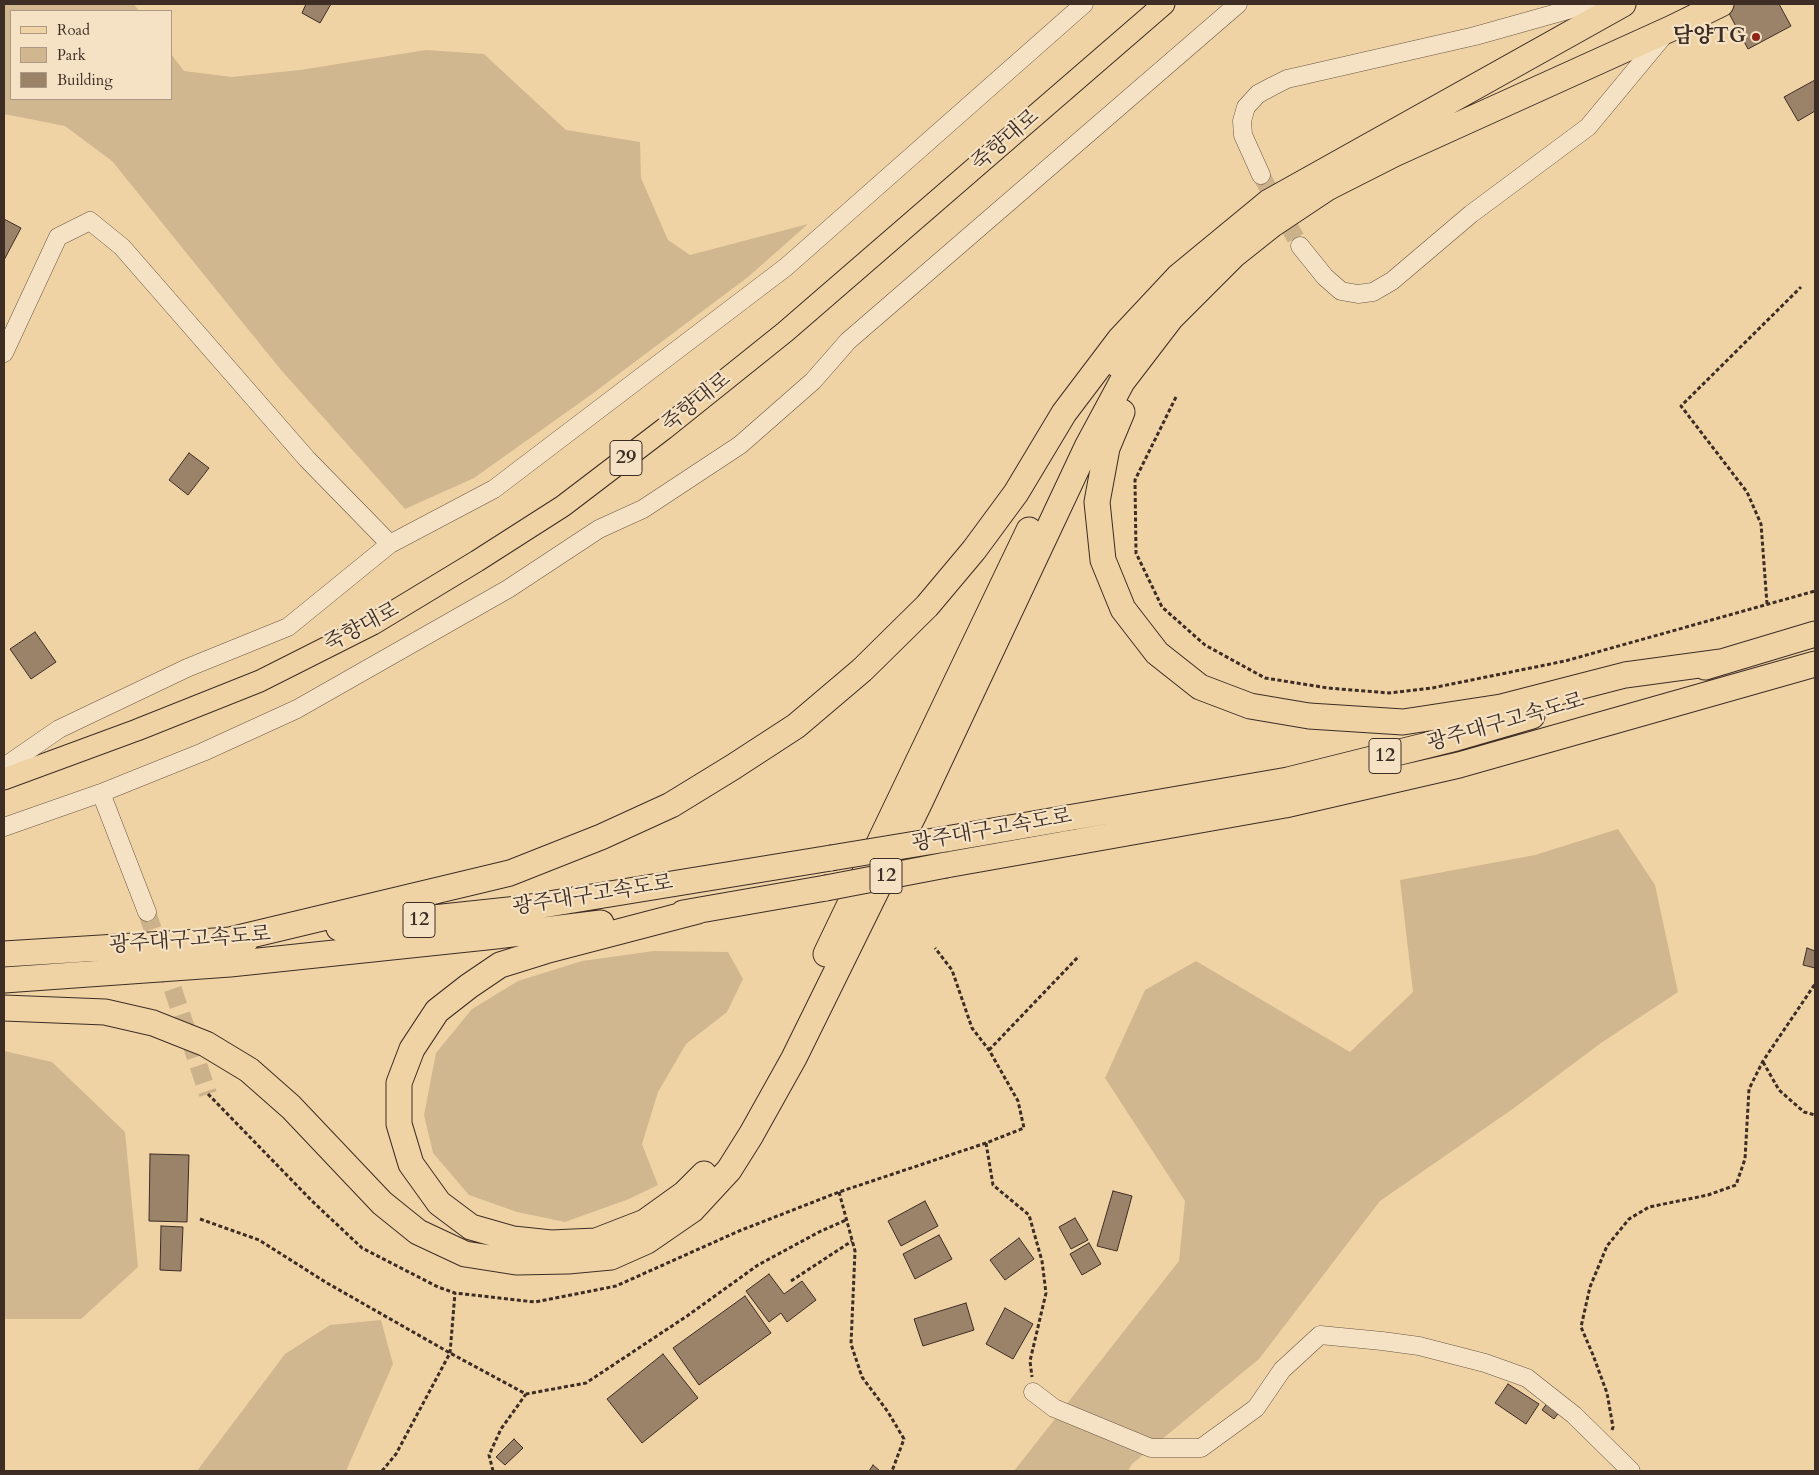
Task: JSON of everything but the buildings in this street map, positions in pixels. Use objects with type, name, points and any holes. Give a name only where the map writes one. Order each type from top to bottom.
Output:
[{"type":"highway","points":[[1623,4],[1269,202],[1178,277],[1162,311],[1107,448],[1097,502],[1103,560],[1123,610],[1157,653],[1200,687],[1250,706],[1309,716],[1404,722],[1501,707],[1625,676],[1721,662]]},
{"type":"highway","points":[[230,940],[510,873],[602,837],[671,805],[733,768],[796,726],[862,670],[927,606],[974,550],[1016,493],[1064,413],[1120,339],[1162,311],[1273,224],[1327,188],[1403,150],[1721,4]]},
{"type":"highway","points":[[698,911],[545,951],[500,965],[437,1011],[412,1049],[399,1083],[399,1124],[411,1164],[439,1204],[471,1227],[513,1239],[551,1243],[596,1241],[645,1222],[684,1194],[715,1162],[744,1118],[781,1048],[1073,439],[1162,311]]},
{"type":"highway","points":[[4,1008],[105,1012],[153,1023],[206,1044],[249,1070],[291,1107],[382,1203],[418,1232],[465,1254],[516,1262],[568,1261],[611,1256],[648,1241],[692,1210],[729,1170],[794,1058],[915,811],[1087,447],[1162,311]]},
{"type":"highway","name":"광주대구고속도로","points":[[4,954],[230,940],[518,909],[946,839],[1288,780],[1456,738],[1815,634]]},
{"type":"highway","name":"광주대구고속도로","points":[[4,980],[230,964],[496,936],[698,911],[1284,805],[1459,765],[1815,664]]},
{"type":"main road","name":"죽향대로","points":[[4,779],[137,730],[260,681],[373,624],[563,506],[664,430],[785,332],[1164,4]]},
{"type":"street","points":[[4,768],[59,730],[187,668],[288,627],[390,544],[494,489],[786,267],[1084,4]]},
{"type":"street","points":[[4,827],[101,793],[203,752],[296,709],[508,589],[599,529],[643,509],[740,444],[813,381],[848,341],[1238,4]]},
{"type":"street","points":[[1261,176],[1243,135],[1242,121],[1246,107],[1258,94],[1273,86],[1287,79],[1475,36],[1589,4]]},
{"type":"street","points":[[1300,246],[1325,277],[1341,291],[1358,294],[1373,292],[1392,281],[1471,214],[1588,127],[1670,29]]},
{"type":"street","points":[[4,353],[58,237],[90,221],[122,247],[307,459],[390,544]]},
{"type":"street","points":[[101,793],[147,912]]},
{"type":"street","points":[[1033,1392],[1054,1408],[1151,1448],[1201,1448],[1256,1408],[1282,1370],[1320,1335],[1419,1346],[1485,1363],[1527,1378],[1574,1416],[1631,1471]]},
{"type":"path","points":[[1767,604],[1761,524],[1747,492],[1682,406],[1801,287]]},
{"type":"path","points":[[1176,397],[1135,480],[1136,553],[1162,607],[1205,645],[1265,678],[1328,688],[1389,694],[1432,688],[1564,661],[1815,590]]},
{"type":"path","points":[[989,1050],[1078,956]]},
{"type":"path","points":[[1603,1442],[1613,1427],[1609,1402],[1581,1327],[1590,1287],[1607,1246],[1629,1218],[1648,1207],[1708,1195],[1736,1185],[1745,1159],[1749,1088],[1763,1061],[1815,984]]},
{"type":"path","points":[[1763,1061],[1779,1090],[1804,1112],[1815,1115]]},
{"type":"path","points":[[986,1144],[993,1185],[1028,1215],[1042,1261],[1046,1293],[1030,1361],[1033,1392]]},
{"type":"path","points":[[839,1192],[855,1251],[851,1344],[862,1376],[888,1412],[904,1439],[892,1471]]},
{"type":"path","points":[[200,1218],[259,1240],[327,1283],[526,1394],[586,1383],[687,1316],[758,1265],[819,1232],[846,1220]]},
{"type":"path","points":[[792,1281],[852,1241]]},
{"type":"path","points":[[382,1471],[396,1454],[450,1353],[456,1293]]},
{"type":"path","points":[[493,1471],[489,1455],[500,1429],[526,1394]]},
{"type":"green space","points":[[4,4],[134,4],[138,10],[10,10],[10,100],[172,100],[172,55],[184,71],[232,77],[300,70],[426,50],[484,54],[566,130],[640,142],[641,178],[668,240],[690,255],[808,224],[748,277],[592,394],[474,478],[405,509],[281,370],[112,161],[65,126],[4,114]]},
{"type":"green space","points":[[1618,829],[1655,885],[1678,992],[1601,1043],[1514,1108],[1380,1201],[1259,1359],[1132,1464],[1128,1471],[1014,1471],[1179,1261],[1185,1201],[1105,1078],[1145,990],[1196,961],[1350,1052],[1413,992],[1400,880],[1535,855]]},
{"type":"green space","points":[[654,951],[728,952],[743,979],[727,1012],[686,1044],[658,1092],[642,1144],[658,1185],[629,1199],[565,1222],[517,1212],[469,1195],[433,1153],[424,1115],[436,1053],[472,1009],[518,981],[582,961]]},
{"type":"green space","points":[[4,1051],[52,1062],[125,1132],[138,1267],[81,1319],[4,1319]]},
{"type":"green space","points":[[381,1320],[393,1364],[346,1471],[197,1471],[285,1354],[330,1325]]},
{"type":"tunnel","points":[[1261,175],[1300,246]]},
{"type":"tunnel","points":[[147,912],[208,1094]]},
{"type":"place","name":"담양TG","points":[[1756,37]]}]
